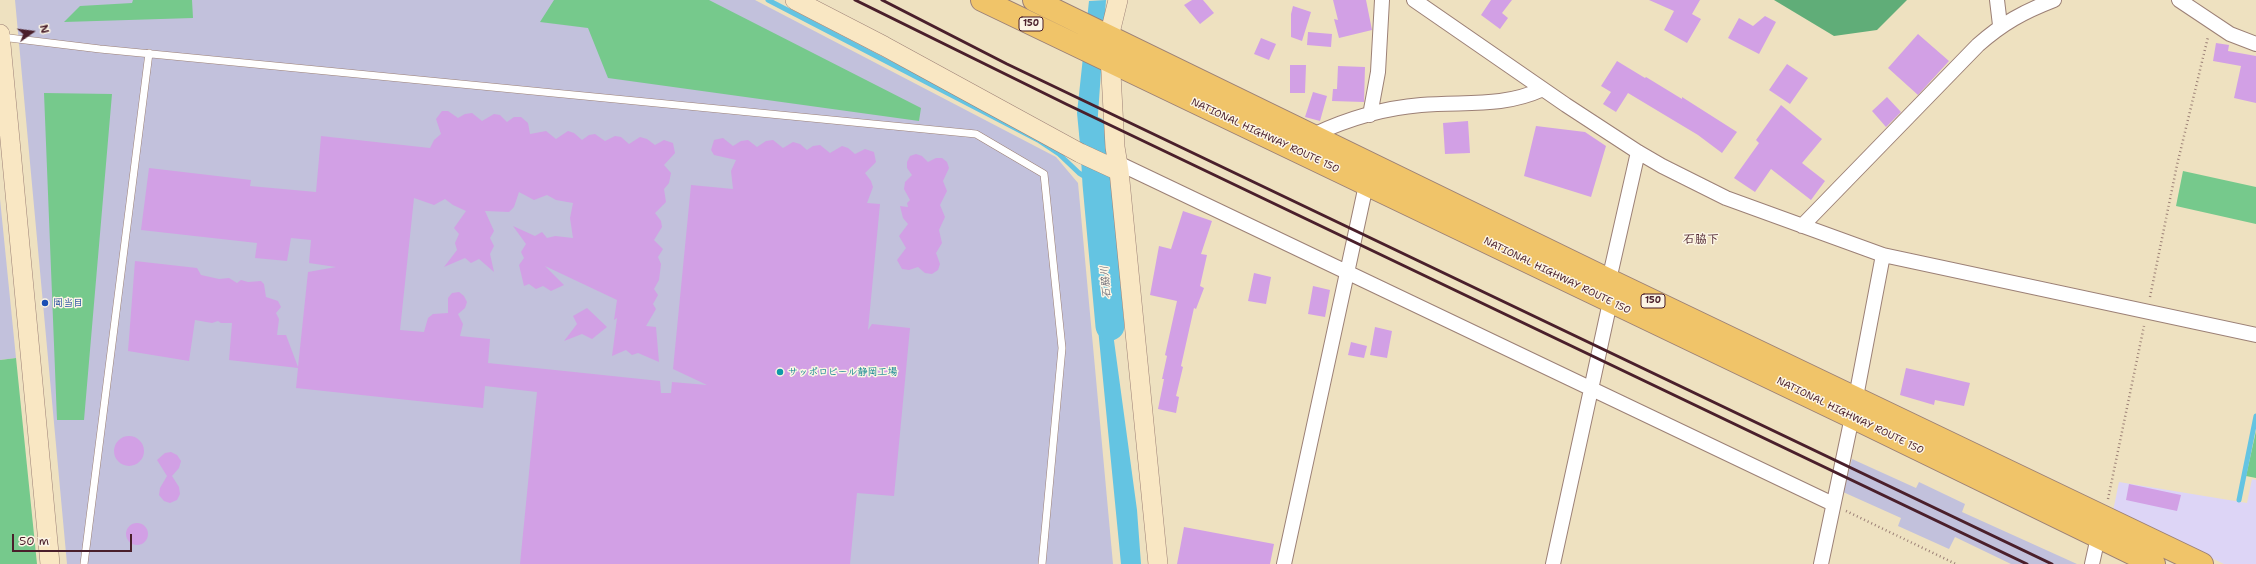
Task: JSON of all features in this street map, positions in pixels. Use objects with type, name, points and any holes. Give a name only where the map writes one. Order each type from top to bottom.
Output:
[{"type":"highway","name":"NATIONAL HIGHWAY ROUTE 150","points":[[982,0],[1108,62],[1610,302],[1854,407]]},
{"type":"highway","name":"NATIONAL HIGHWAY ROUTE 150","points":[[1042,2],[1108,36],[1609,280],[1854,407],[2101,527],[2202,564]]},
{"type":"highway","name":"NATIONAL HIGHWAY ROUTE 150","points":[[2101,527],[2154,564]]},
{"type":"street","points":[[795,0],[884,46],[1080,153],[1118,167],[1346,271],[1833,504]]},
{"type":"street","points":[[1118,0],[1108,36],[1108,62],[1115,147],[1158,564]]},
{"type":"street","points":[[1370,115],[1378,72],[1382,0]]},
{"type":"street","points":[[1414,0],[1543,89],[1638,152],[1662,166],[1726,198],[1883,255],[2256,335]]},
{"type":"street","points":[[1997,0],[2000,25]]},
{"type":"street","points":[[1802,226],[1978,45],[2000,25],[2020,14],[2054,0]]},
{"type":"street","points":[[2179,0],[2230,34],[2256,44]]},
{"type":"street","points":[[0,34],[50,564]]},
{"type":"street","points":[[1313,135],[1337,124],[1370,115],[1420,105],[1502,102],[1522,98],[1543,89]]},
{"type":"street","points":[[1609,280],[1638,152]]},
{"type":"street","points":[[1284,564],[1346,271],[1366,185]]},
{"type":"street","points":[[1821,564],[1854,407],[1883,255]]},
{"type":"street","points":[[1553,564],[1610,302]]},
{"type":"street","points":[[2092,564],[2101,527]]},
{"type":"lane","points":[[0,37],[976,134],[1044,174],[1062,348],[1042,564]]},
{"type":"lane","points":[[84,564],[149,53]]},
{"type":"path","points":[[2101,527],[2177,165],[2211,22]]},
{"type":"path","points":[[1833,504],[1956,564]]},
{"type":"shaded area","name":"サッポロビール静岡工場","points":[[15,0],[755,0],[1056,157],[1078,183],[1113,564],[67,564]]},
{"type":"shaded area","points":[[0,199],[16,358],[0,360]]},
{"type":"shaded area","points":[[1852,459],[1916,488],[1919,482],[1965,504],[1962,512],[2077,564],[2011,564],[1955,537],[1949,549],[1898,526],[1901,518],[1843,492]]},
{"type":"shaded area","points":[[2252,479],[2256,480],[2256,564],[2224,564],[2113,511],[2119,482],[2247,503]]},
{"type":"green space","points":[[133,0],[192,0],[193,18],[64,22],[80,6],[132,3]]},
{"type":"green space","points":[[554,0],[709,0],[921,108],[919,121],[608,78],[588,28],[540,22]]},
{"type":"green space","points":[[1774,0],[1907,0],[1877,30],[1834,36]]},
{"type":"green space","points":[[44,93],[112,94],[84,420],[57,420]]},
{"type":"green space","points":[[2183,171],[2256,187],[2256,224],[2176,206]]},
{"type":"green space","points":[[16,358],[37,564],[0,564],[0,360]]},
{"type":"green space","points":[[2256,431],[2256,478],[2246,476]]},
{"type":"water","points":[[1106,0],[1093,186],[1137,510],[1141,564],[1121,564],[1077,113],[1089,1]]},
{"type":"building","points":[[1192,0],[1203,0],[1214,13],[1200,24],[1184,5]]},
{"type":"building","points":[[1333,0],[1366,0],[1372,30],[1339,38],[1334,19],[1338,20]]},
{"type":"building","points":[[1491,0],[1512,0],[1502,13],[1508,18],[1500,29],[1481,15]]},
{"type":"building","points":[[1649,0],[1700,0],[1692,14],[1701,19],[1687,43],[1664,30],[1674,11]]},
{"type":"building","points":[[1293,6],[1311,12],[1302,41],[1291,37],[1291,14]]},
{"type":"building","points":[[1765,16],[1776,22],[1759,54],[1728,38],[1739,18],[1753,26]]},
{"type":"building","points":[[1308,32],[1332,34],[1331,47],[1307,45]]},
{"type":"building","points":[[1918,34],[1949,61],[1918,95],[1888,68]]},
{"type":"building","points":[[1261,38],[1276,44],[1269,60],[1254,54]]},
{"type":"building","points":[[2216,43],[2229,45],[2228,51],[2256,56],[2256,103],[2234,98],[2241,66],[2213,61]]},
{"type":"building","points":[[1617,61],[1682,99],[1682,97],[1737,132],[1722,153],[1698,135],[1628,93],[1616,112],[1603,104],[1611,92],[1601,86]]},
{"type":"building","points":[[1787,64],[1808,78],[1790,104],[1769,90]]},
{"type":"building","points":[[1290,65],[1306,65],[1305,93],[1290,93]]},
{"type":"building","points":[[1338,66],[1365,67],[1364,102],[1332,101],[1333,89],[1337,89]]},
{"type":"building","points":[[1313,92],[1327,96],[1320,121],[1305,117]]},
{"type":"building","points":[[1887,97],[1901,112],[1886,127],[1872,111]]},
{"type":"building","points":[[1781,105],[1822,139],[1802,163],[1825,181],[1811,200],[1771,169],[1755,192],[1734,178],[1759,143],[1756,140]]},
{"type":"building","points":[[442,111],[448,111],[458,118],[465,114],[472,113],[482,121],[494,114],[500,115],[507,122],[514,117],[521,117],[528,123],[530,134],[546,131],[556,139],[568,131],[574,133],[582,140],[589,135],[595,134],[605,141],[615,136],[621,137],[629,144],[640,137],[647,139],[655,145],[664,140],[673,143],[675,153],[664,165],[671,173],[669,183],[664,189],[666,202],[655,213],[661,221],[662,227],[654,240],[663,249],[658,257],[661,264],[659,280],[654,289],[658,295],[653,304],[656,309],[646,326],[656,327],[659,362],[638,353],[632,355],[626,350],[612,356],[617,318],[614,320],[617,300],[545,266],[564,285],[551,291],[543,286],[536,289],[529,284],[524,286],[519,265],[524,258],[521,252],[526,244],[513,226],[535,236],[542,232],[547,238],[555,236],[573,238],[570,218],[573,203],[556,200],[547,195],[534,200],[519,192],[514,207],[509,212],[485,211],[494,231],[490,238],[494,246],[490,254],[494,272],[479,259],[471,263],[465,258],[444,267],[457,250],[455,243],[459,234],[454,228],[466,211],[453,205],[445,199],[434,205],[414,198],[400,330],[424,332],[428,318],[433,314],[448,313],[448,298],[452,293],[459,292],[464,296],[467,302],[465,308],[458,314],[463,324],[460,336],[490,339],[488,363],[660,381],[661,393],[671,393],[672,382],[707,385],[673,369],[691,185],[733,189],[731,171],[736,160],[714,155],[711,150],[714,140],[723,138],[733,146],[741,141],[748,140],[757,147],[766,141],[773,140],[783,148],[793,142],[800,144],[807,150],[813,146],[820,145],[830,153],[842,146],[848,148],[855,154],[865,149],[874,152],[876,162],[865,173],[871,181],[873,187],[867,203],[880,204],[868,330],[872,324],[910,328],[894,496],[857,493],[850,564],[520,564],[537,392],[485,386],[483,408],[296,388],[298,368],[229,360],[232,323],[221,323],[218,321],[212,323],[195,320],[189,361],[128,351],[135,261],[197,268],[201,275],[219,279],[229,278],[237,283],[241,280],[248,282],[261,281],[264,284],[266,297],[278,301],[281,307],[276,313],[279,319],[277,335],[286,335],[298,367],[308,272],[336,267],[309,263],[311,240],[291,238],[287,261],[255,258],[257,243],[141,230],[149,168],[251,180],[250,186],[316,192],[321,136],[430,148],[434,140],[441,134],[436,119]]},
{"type":"building","points":[[1468,121],[1470,153],[1445,154],[1443,123]]},
{"type":"building","points":[[1536,126],[1585,132],[1606,146],[1591,197],[1524,176]]},
{"type":"building","points":[[916,154],[922,156],[928,162],[936,158],[942,158],[947,162],[949,168],[943,181],[947,191],[940,205],[945,217],[939,230],[942,243],[936,253],[940,264],[938,270],[932,274],[925,273],[918,267],[909,270],[902,269],[897,260],[906,248],[899,236],[908,224],[903,218],[900,206],[908,207],[907,203],[910,200],[904,189],[905,182],[912,175],[907,168],[907,162],[910,156]]},
{"type":"building","points":[[1183,211],[1212,221],[1201,254],[1207,255],[1200,286],[1204,288],[1196,309],[1194,308],[1181,366],[1183,367],[1176,396],[1179,397],[1176,413],[1158,409],[1167,356],[1165,355],[1177,301],[1150,295],[1159,246],[1171,249]]},
{"type":"building","points":[[1254,273],[1271,277],[1266,304],[1248,301]]},
{"type":"building","points":[[1313,286],[1330,290],[1325,317],[1308,314]]},
{"type":"building","points":[[587,308],[607,327],[592,339],[582,334],[564,341],[577,324],[573,316]]},
{"type":"building","points":[[1375,327],[1392,331],[1387,358],[1370,355]]},
{"type":"building","points":[[1351,342],[1367,346],[1364,358],[1348,355]]},
{"type":"building","points":[[1906,368],[1970,383],[1964,406],[1935,400],[1934,405],[1900,395]]},
{"type":"building","points":[[129,436],[135,437],[143,445],[143,457],[135,465],[129,466],[123,465],[115,457],[114,451],[115,445],[123,437]]},
{"type":"building","points":[[171,452],[177,455],[181,461],[179,468],[172,476],[179,487],[180,494],[177,500],[170,503],[164,501],[159,495],[160,488],[167,476],[157,460],[165,453]]},
{"type":"building","points":[[2129,484],[2181,495],[2177,511],[2126,500]]},
{"type":"building","points":[[137,523],[145,526],[148,534],[145,542],[137,545],[129,542],[126,534],[129,526]]},
{"type":"building","points":[[1184,527],[1274,544],[1270,564],[1177,564]]},
{"type":"waterway","points":[[768,0],[1038,140],[1059,154],[1079,173],[1097,184]]},
{"type":"waterway","name":"石脇川","points":[[1094,131],[1097,184],[1110,326]]},
{"type":"waterway","points":[[2239,500],[2256,416]]},
{"type":"railway","points":[[855,0],[1066,104],[2027,564]]},
{"type":"railway","points":[[882,0],[1007,64],[2052,564]]},
{"type":"place","name":"岡当目","points":[[45,303]]},
{"type":"place","name":"サッポロビール静岡工場","points":[[780,372]]},
{"type":"district","name":"石脇下","points":[[1701,240]]}]
